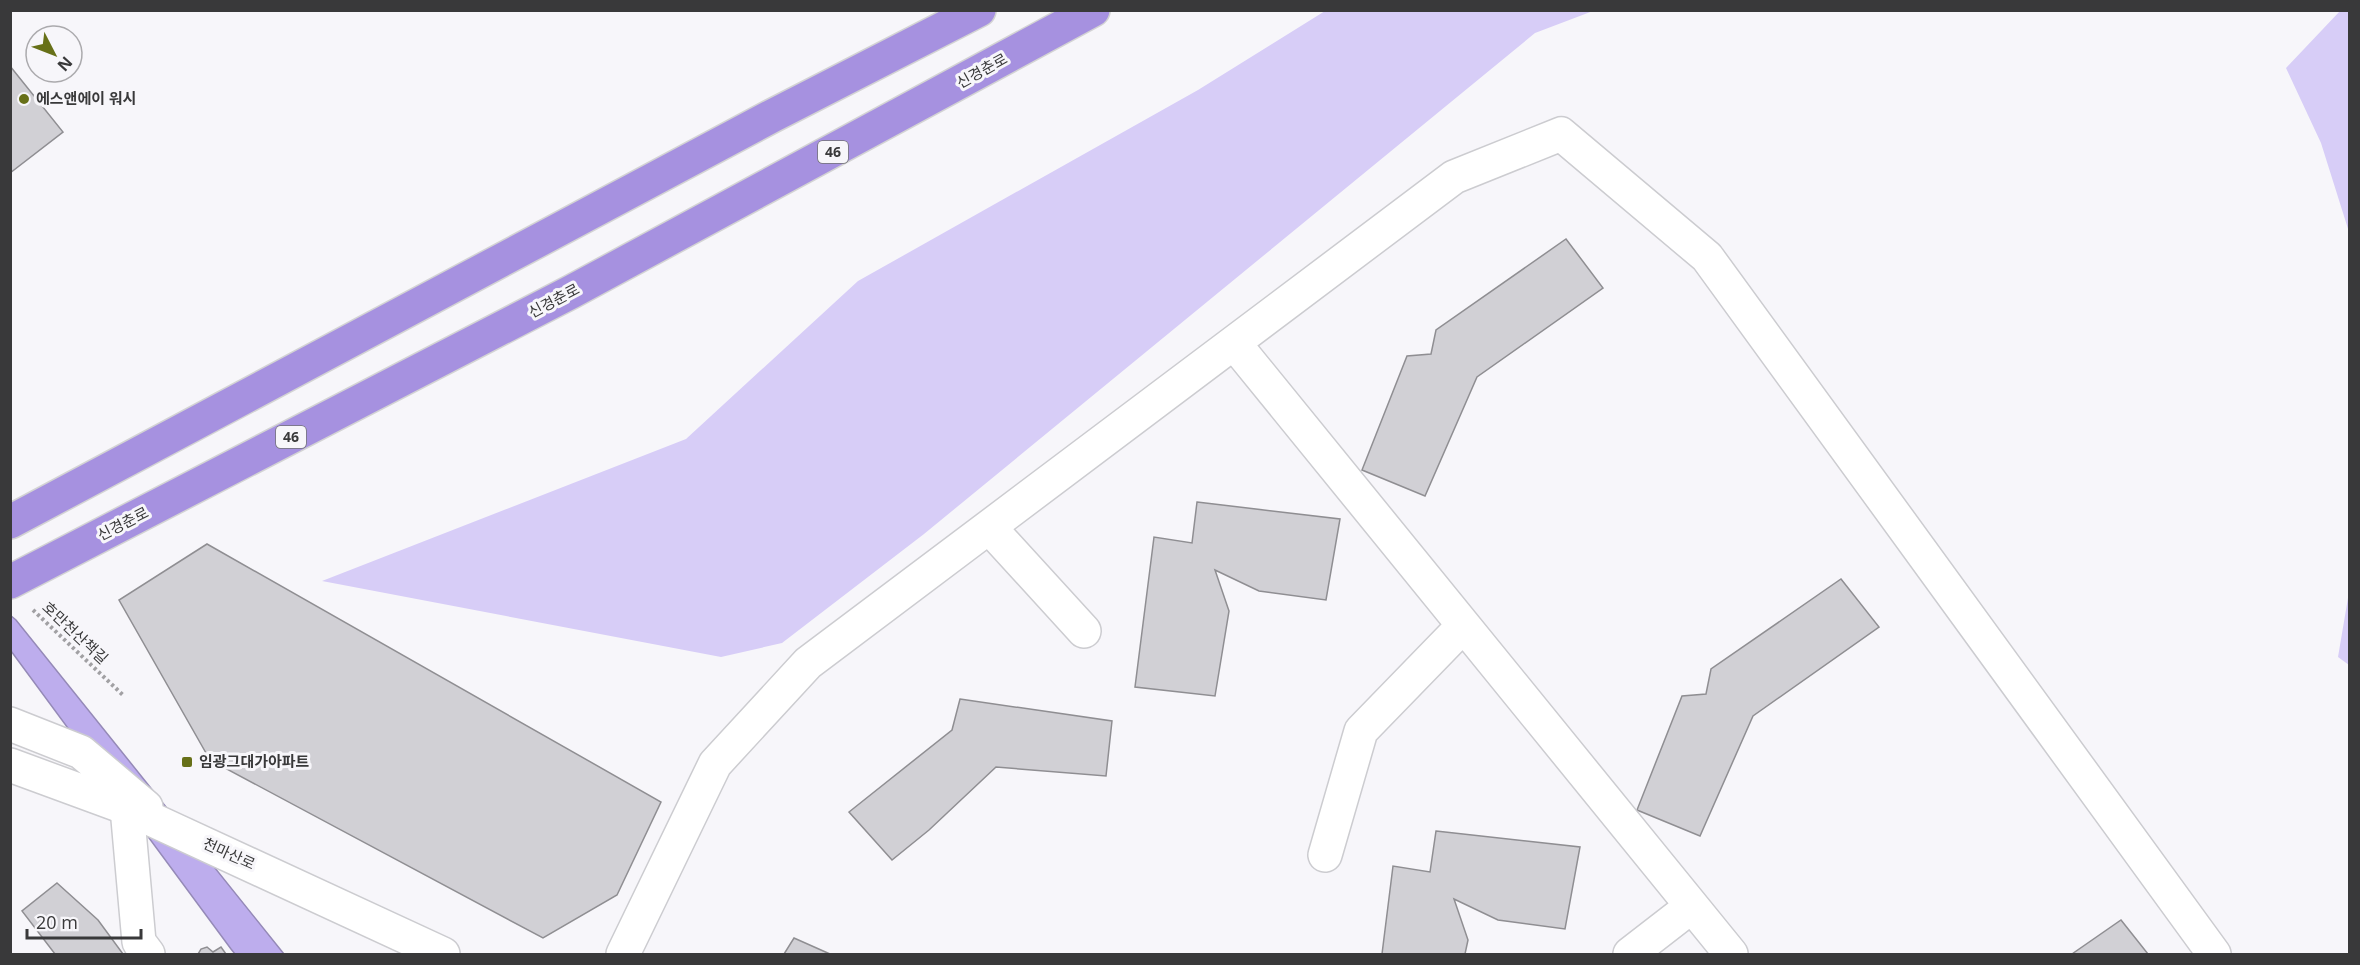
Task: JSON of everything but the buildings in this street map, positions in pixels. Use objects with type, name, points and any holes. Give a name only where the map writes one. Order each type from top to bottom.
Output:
[{"type":"highway","points":[[10,522],[772,116],[979,10]]},
{"type":"highway","name":"신경춘로","points":[[19,594],[1093,10]]},
{"type":"street","points":[[623,954],[715,764],[808,663],[1454,177],[1561,134],[1707,257],[2214,954]]},
{"type":"street","points":[[1234,343],[1731,954]]},
{"type":"street","points":[[990,527],[1084,631]]},
{"type":"street","points":[[1325,855],[1361,731],[1463,626]]},
{"type":"street","points":[[10,724],[81,752],[170,828]]},
{"type":"street","name":"천마산로","points":[[10,765],[127,808],[443,954]]},
{"type":"street","points":[[127,808],[139,942],[148,954]]},
{"type":"street","points":[[1630,954],[1692,906]]},
{"type":"path","name":"호만천산책길","points":[[19,594],[124,696]]},
{"type":"shaded area","points":[[1325,11],[1593,11],[1535,33],[924,534],[782,643],[721,657],[322,581],[686,439],[858,281],[1198,90]]},
{"type":"shaded area","points":[[2340,11],[2350,11],[2349,232],[2321,143],[2286,68]]},
{"type":"shaded area","points":[[2349,592],[2349,665],[2338,657]]},
{"type":"shaded area","points":[[10,615],[284,954],[235,954],[11,651]]},
{"type":"place","name":"에스앤에이 워시","points":[[24,99]]},
{"type":"place","name":"임광그대가아파트","points":[[187,762]]}]
